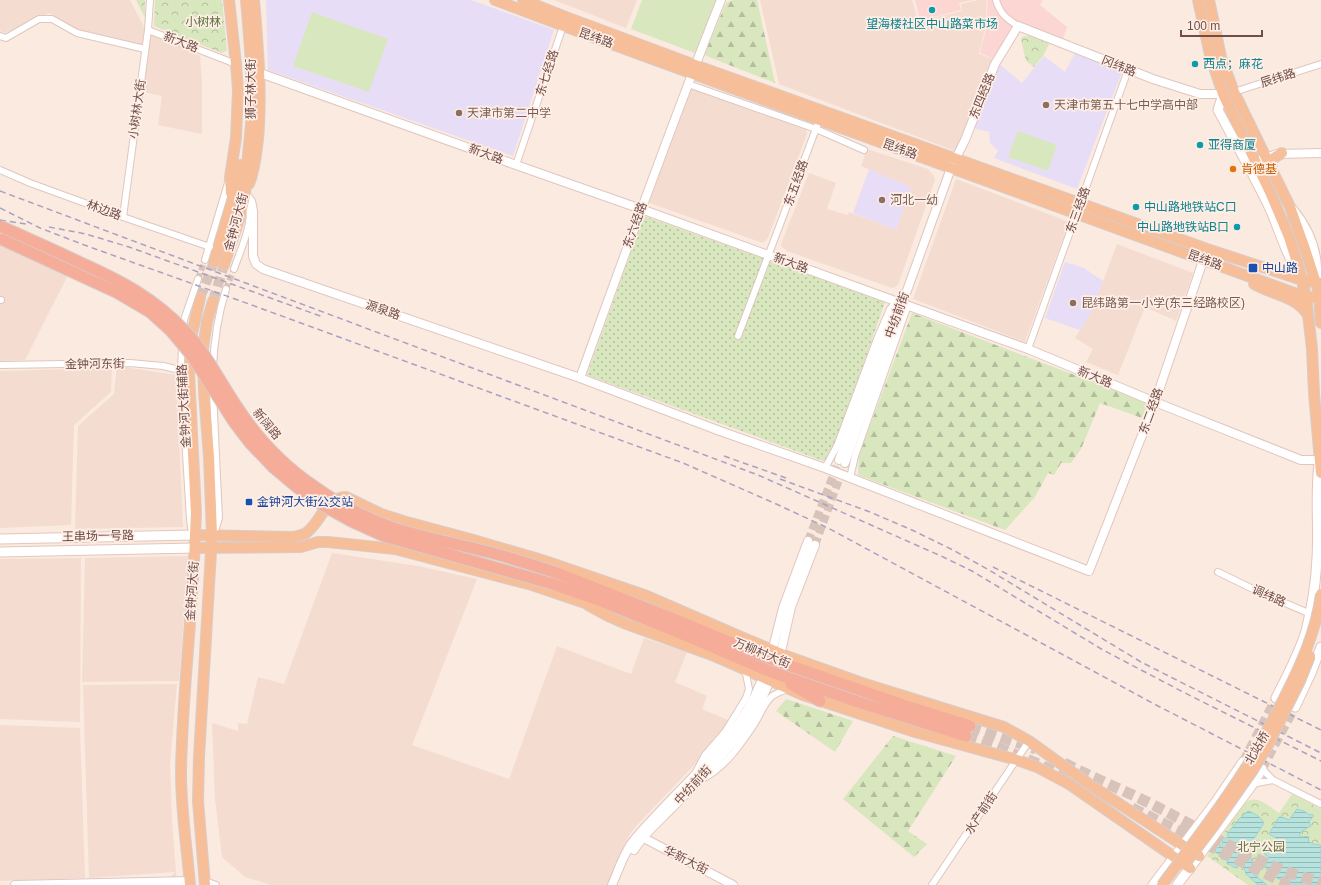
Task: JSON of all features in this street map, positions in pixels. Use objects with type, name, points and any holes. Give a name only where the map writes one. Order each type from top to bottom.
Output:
[{"type":"highway","name":"新阔路","points":[[0,226],[118,280],[140,293],[162,309],[186,332],[200,349],[239,411],[270,449],[314,486],[340,503],[367,517],[394,528],[505,557],[557,573]]},
{"type":"highway","name":"新阔路","points":[[0,239],[116,292],[150,312],[171,331],[192,356],[234,422],[250,443],[273,467],[298,488],[324,506],[351,521],[384,536],[553,584]]},
{"type":"highway","name":"万柳村大街","points":[[553,584],[596,599],[766,670],[858,702],[968,731],[903,705],[772,660],[674,619],[557,573]]},
{"type":"highway","points":[[766,670],[820,701]]},
{"type":"main road","points":[[229,0],[238,90],[236,138],[238,177]]},
{"type":"main road","name":"狮子林大街","points":[[238,177],[245,140],[247,94],[240,0]]},
{"type":"main road","name":"狮子林大街","points":[[238,177],[252,109],[251,53],[246,0]]},
{"type":"main road","points":[[245,194],[252,177],[256,160],[259,124],[260,73],[254,0]]},
{"type":"main road","name":"昆纬路","points":[[495,0],[563,26],[694,69]]},
{"type":"main road","name":"昆纬路","points":[[523,0],[819,120],[1203,260],[1240,273],[1316,288]]},
{"type":"main road","points":[[1198,0],[1210,55],[1223,94],[1271,212],[1293,265],[1302,280],[1316,288]]},
{"type":"main road","points":[[1209,0],[1221,57],[1234,92],[1290,207],[1309,262],[1316,288],[1321,322]]},
{"type":"main road","name":"昆纬路","points":[[819,120],[956,158],[1207,249],[1302,280]]},
{"type":"main road","points":[[1272,168],[1272,159],[1282,153]]},
{"type":"main road","points":[[1252,163],[1270,192],[1293,248],[1303,268],[1316,288],[1308,318]]},
{"type":"main road","name":"金钟河大街","points":[[229,267],[245,194],[238,177]]},
{"type":"main road","name":"金钟河大街","points":[[210,261],[231,202],[238,177]]},
{"type":"main road","points":[[1290,207],[1309,237],[1317,260],[1317,309],[1321,326]]},
{"type":"main road","points":[[1270,269],[1288,270],[1293,265],[1293,248]]},
{"type":"main road","points":[[1293,248],[1302,280]]},
{"type":"main road","points":[[1270,269],[1294,284],[1316,288]]},
{"type":"main road","points":[[1240,273],[1260,288],[1300,305],[1306,312],[1312,349],[1321,473]]},
{"type":"main road","name":"金钟河大街","points":[[190,883],[182,802],[181,774],[196,512],[185,372],[200,298]]},
{"type":"main road","name":"金钟河大街","points":[[205,883],[198,802],[198,757],[212,535],[203,348],[212,301]]},
{"type":"main road","points":[[1276,698],[1294,662],[1310,614],[1317,560],[1317,481],[1319,460]]},
{"type":"main road","points":[[195,535],[301,536],[311,528],[334,500],[340,497],[346,497],[381,514],[534,558],[647,596],[769,649],[862,683],[1004,727],[1030,741],[1089,784],[1199,856]]},
{"type":"main road","points":[[196,512],[199,518],[204,519],[208,517],[211,512]]},
{"type":"main road","name":"王串场一号路","points":[[0,539],[195,535]]},
{"type":"main road","points":[[195,548],[301,547],[318,542],[328,542],[395,549],[524,583],[660,629],[692,638]]},
{"type":"main road","name":"王串场一号路","points":[[0,552],[195,548]]},
{"type":"main road","points":[[609,584],[663,610],[674,619]]},
{"type":"main road","name":"北站桥","points":[[1162,885],[1229,793],[1261,743],[1305,653],[1315,622],[1321,594]]},
{"type":"main road","points":[[588,604],[608,616],[624,623],[652,634],[686,644],[803,695],[915,732],[1017,760],[1047,772],[1069,784],[1190,868]]},
{"type":"main road","name":"北站桥","points":[[1170,885],[1235,798],[1262,755],[1306,669],[1321,624]]},
{"type":"main road","points":[[1295,707],[1321,647]]},
{"type":"main road","points":[[772,660],[835,673]]},
{"type":"main road","points":[[1153,885],[1243,762]]},
{"type":"main road","points":[[1177,885],[1262,769]]},
{"type":"street","name":"小树林大街","points":[[123,218],[148,30],[150,0]]},
{"type":"street","name":"东六经路","points":[[580,378],[641,209],[688,84],[722,0]]},
{"type":"street","points":[[996,0],[999,10],[1009,20],[1018,26]]},
{"type":"street","points":[[0,36],[6,38],[39,19],[52,20],[77,33],[145,49]]},
{"type":"street","name":"东七经路","points":[[516,165],[563,26]]},
{"type":"street","name":"冈纬路","points":[[1018,26],[1153,80],[1200,94],[1223,94]]},
{"type":"street","name":"东四经路","points":[[951,168],[995,64],[1018,26]]},
{"type":"street","name":"新大路","points":[[148,30],[236,64]]},
{"type":"street","name":"辰纬路","points":[[1234,92],[1321,64]]},
{"type":"street","name":"东三经路","points":[[1028,349],[1128,70]]},
{"type":"street","name":"新大路","points":[[260,73],[1028,349],[1154,402],[1301,460],[1319,460]]},
{"type":"street","points":[[688,84],[819,120],[864,150]]},
{"type":"street","name":"东五经路","points":[[738,336],[819,120]]},
{"type":"street","points":[[1252,163],[1272,154],[1321,153]]},
{"type":"street","name":"中纺前街","points":[[842,462],[951,168]]},
{"type":"street","name":"林边路","points":[[0,170],[30,183],[123,218],[210,247]]},
{"type":"street","points":[[210,261],[210,247],[238,177]]},
{"type":"street","name":"源泉路","points":[[245,194],[250,201],[253,211],[253,256],[256,264],[263,268],[580,378],[720,431],[825,468],[1089,572]]},
{"type":"street","name":"东二经路","points":[[1089,572],[1154,402],[1207,249]]},
{"type":"street","name":"金钟河大街辅路","points":[[195,535],[191,528],[190,520],[184,320],[198,279]]},
{"type":"street","points":[[212,535],[219,518],[213,404],[214,351],[219,311],[226,288]]},
{"type":"street","points":[[825,468],[837,446],[877,339],[890,309],[902,303]]},
{"type":"street","points":[[850,478],[855,456],[902,303]]},
{"type":"street","name":"金钟河东街","points":[[0,366],[130,363],[163,366],[185,372]]},
{"type":"street","points":[[778,645],[811,543]]},
{"type":"street","name":"调纬路","points":[[1218,572],[1321,618]]},
{"type":"street","points":[[745,669],[749,689],[746,698],[725,732],[702,759],[697,778],[712,774],[738,748],[771,697],[780,691],[789,689]]},
{"type":"street","name":"中纺前街","points":[[617,885],[630,855],[641,836],[697,778],[734,743],[743,731],[759,705],[765,683]]},
{"type":"street","name":"水产前街","points":[[932,885],[1030,741]]},
{"type":"street","points":[[1262,769],[1273,780],[1321,804]]},
{"type":"street","points":[[1252,784],[1273,780]]},
{"type":"street","points":[[1208,811],[1224,822]]},
{"type":"street","points":[[612,885],[626,852],[641,836]]},
{"type":"street","name":"华新大街","points":[[641,836],[733,885]]},
{"type":"street","points":[[15,885],[190,883]]},
{"type":"street","points":[[205,883],[216,885]]},
{"type":"shaded area","points":[[0,0],[130,0],[144,27],[200,56],[202,83],[202,134],[158,125],[162,96],[140,91],[144,45],[79,30],[49,13],[5,33],[0,31]]},
{"type":"shaded area","name":"天津市第二中学","points":[[266,0],[471,0],[554,30],[513,156],[268,70]]},
{"type":"shaded area","points":[[554,0],[637,0],[626,28]]},
{"type":"shaded area","points":[[760,0],[912,0],[918,21],[962,11],[961,4],[979,0],[987,0],[985,29],[979,54],[993,59],[970,118],[955,151],[779,84]]},
{"type":"shaded area","points":[[915,0],[972,0],[959,3],[961,10],[920,20]]},
{"type":"shaded area","points":[[988,0],[1043,0],[1040,5],[1067,27],[1061,45],[1015,27],[994,59],[980,53],[986,29]]},
{"type":"shaded area","name":"天津市第五十七中学高中部","points":[[1075,53],[1122,72],[1077,189],[994,158],[998,151],[990,143],[989,132],[974,128],[997,62],[1022,83],[1044,56],[1065,72]]},
{"type":"shaded area","points":[[692,88],[806,129],[807,134],[768,238],[763,243],[649,202]]},
{"type":"shaded area","points":[[867,149],[928,169],[935,180],[898,285],[892,288],[787,251],[781,244],[809,173],[836,183],[827,209],[848,215],[849,212],[896,230],[911,187],[861,166]]},
{"type":"shaded area","name":"河北一幼","points":[[869,169],[911,187],[896,230],[853,213]]},
{"type":"shaded area","points":[[956,179],[1069,222],[1025,342],[913,299]]},
{"type":"shaded area","points":[[0,244],[68,275],[25,360],[0,361]]},
{"type":"shaded area","points":[[1117,244],[1193,273],[1176,321],[1145,307],[1118,375],[1086,362],[1093,349],[1075,338],[1091,313]]},
{"type":"shaded area","name":"昆纬路第一小学(东三经路校区)","points":[[1065,262],[1084,268],[1103,281],[1091,313],[1080,330],[1045,318]]},
{"type":"shaded area","points":[[117,366],[176,375],[183,527],[75,529],[78,426],[114,394]]},
{"type":"shaded area","points":[[112,368],[111,392],[74,425],[71,525],[0,528],[0,371]]},
{"type":"shaded area","points":[[332,553],[418,566],[477,579],[412,745],[509,779],[557,646],[631,674],[644,638],[687,652],[675,682],[707,696],[702,709],[730,721],[699,760],[630,834],[607,885],[271,885],[245,877],[222,857],[215,799],[212,723],[238,731],[238,723],[247,724],[258,677],[284,684]]},
{"type":"shaded area","points":[[189,556],[179,681],[82,682],[85,558]]},
{"type":"shaded area","points":[[81,558],[80,722],[0,719],[0,559]]},
{"type":"shaded area","points":[[177,684],[170,764],[172,820],[177,885],[164,885],[175,872],[89,878],[83,685]]},
{"type":"shaded area","points":[[0,725],[80,728],[85,878],[0,881]]},
{"type":"green space","points":[[136,0],[145,0],[145,18]]},
{"type":"green space","name":"小树林","points":[[155,0],[222,0],[227,50],[222,53],[154,26]]},
{"type":"green space","points":[[642,0],[717,0],[695,53],[631,29]]},
{"type":"green space","points":[[733,0],[757,0],[775,83],[704,55],[726,3]]},
{"type":"green space","points":[[312,12],[388,39],[369,92],[293,66]]},
{"type":"green space","points":[[1030,35],[1050,42],[1043,56],[1034,67],[1026,61],[1021,40],[1022,37]]},
{"type":"green space","points":[[1018,131],[1057,145],[1048,171],[1008,157]]},
{"type":"green space","points":[[644,216],[885,302],[829,463],[587,375]]},
{"type":"green space","points":[[912,313],[1148,403],[1142,418],[1100,403],[1081,449],[1071,463],[1061,463],[1054,475],[1048,473],[1035,497],[1005,530],[858,475],[859,455]]},
{"type":"green space","points":[[786,699],[853,721],[835,752],[776,711]]},
{"type":"green space","points":[[893,736],[956,756],[908,831],[927,844],[914,857],[843,799]]},
{"type":"green space","name":"北宁公园","points":[[1292,794],[1321,809],[1321,885],[1248,885],[1207,856],[1246,802],[1250,800],[1259,800],[1279,813]]},
{"type":"water","points":[[1297,809],[1314,816],[1309,821],[1311,826],[1303,830],[1299,835],[1309,837],[1308,841],[1313,844],[1321,845],[1321,885],[1290,885],[1268,872],[1267,869],[1266,865],[1269,857],[1264,854],[1266,851],[1271,853],[1279,840],[1269,834],[1279,817],[1289,820]]},
{"type":"water","points":[[1248,811],[1261,818],[1264,823],[1250,845],[1249,850],[1251,852],[1251,860],[1254,862],[1250,868],[1250,871],[1267,885],[1258,885],[1246,874],[1243,864],[1247,861],[1246,858],[1240,858],[1237,863],[1239,865],[1237,868],[1233,867],[1227,864],[1227,860],[1222,859],[1215,850],[1223,843],[1222,839],[1228,837],[1228,833],[1239,819]]},
{"type":"tunnel","points":[[198,279],[205,260]]},
{"type":"tunnel","points":[[200,298],[214,262]]},
{"type":"tunnel","points":[[213,301],[224,265]]},
{"type":"tunnel","points":[[226,289],[234,269]]},
{"type":"tunnel","points":[[808,541],[839,460]]},
{"type":"tunnel","points":[[815,545],[845,463]]},
{"type":"tunnel","points":[[1243,762],[1276,698]]},
{"type":"tunnel","points":[[1262,769],[1295,707]]},
{"type":"tunnel","points":[[970,726],[1036,749]]},
{"type":"tunnel","points":[[966,736],[1014,754],[1091,788]]},
{"type":"tunnel","points":[[1064,763],[1151,804],[1240,851],[1280,869],[1321,882]]},
{"type":"tunnel","points":[[1132,808],[1289,885]]},
{"type":"railway","points":[[0,191],[758,475],[972,571],[1103,650],[1321,761]]},
{"type":"railway","points":[[0,208],[40,228],[87,246],[683,463],[774,503],[828,528],[1158,706],[1321,790]]},
{"type":"railway","points":[[0,220],[26,224]]},
{"type":"railway","points":[[49,227],[86,234],[129,247],[323,317]]},
{"type":"railway","points":[[724,456],[786,478]]},
{"type":"railway","points":[[780,479],[870,512],[953,550],[989,570],[1141,662],[1321,753]]},
{"type":"railway","points":[[993,567],[1321,730]]},
{"type":"place","name":"望海楼社区中山路菜市场","points":[[932,10]]},
{"type":"place","name":"西点；麻花","points":[[1195,64]]},
{"type":"place","name":"天津市第五十七中学高中部","points":[[1046,105]]},
{"type":"place","name":"天津市第二中学","points":[[459,113]]},
{"type":"place","name":"亚得商厦","points":[[1200,145]]},
{"type":"place","name":"肯德基","points":[[1233,169]]},
{"type":"place","name":"河北一幼","points":[[882,200]]},
{"type":"place","name":"中山路地铁站C口","points":[[1136,207]]},
{"type":"place","name":"中山路地铁站B口","points":[[1237,227]]},
{"type":"place","name":"中山路","points":[[1253,268]]},
{"type":"place","name":"昆纬路第一小学(东三经路校区)","points":[[1073,303]]},
{"type":"place","name":"金钟河大街公交站","points":[[249,502]]}]
